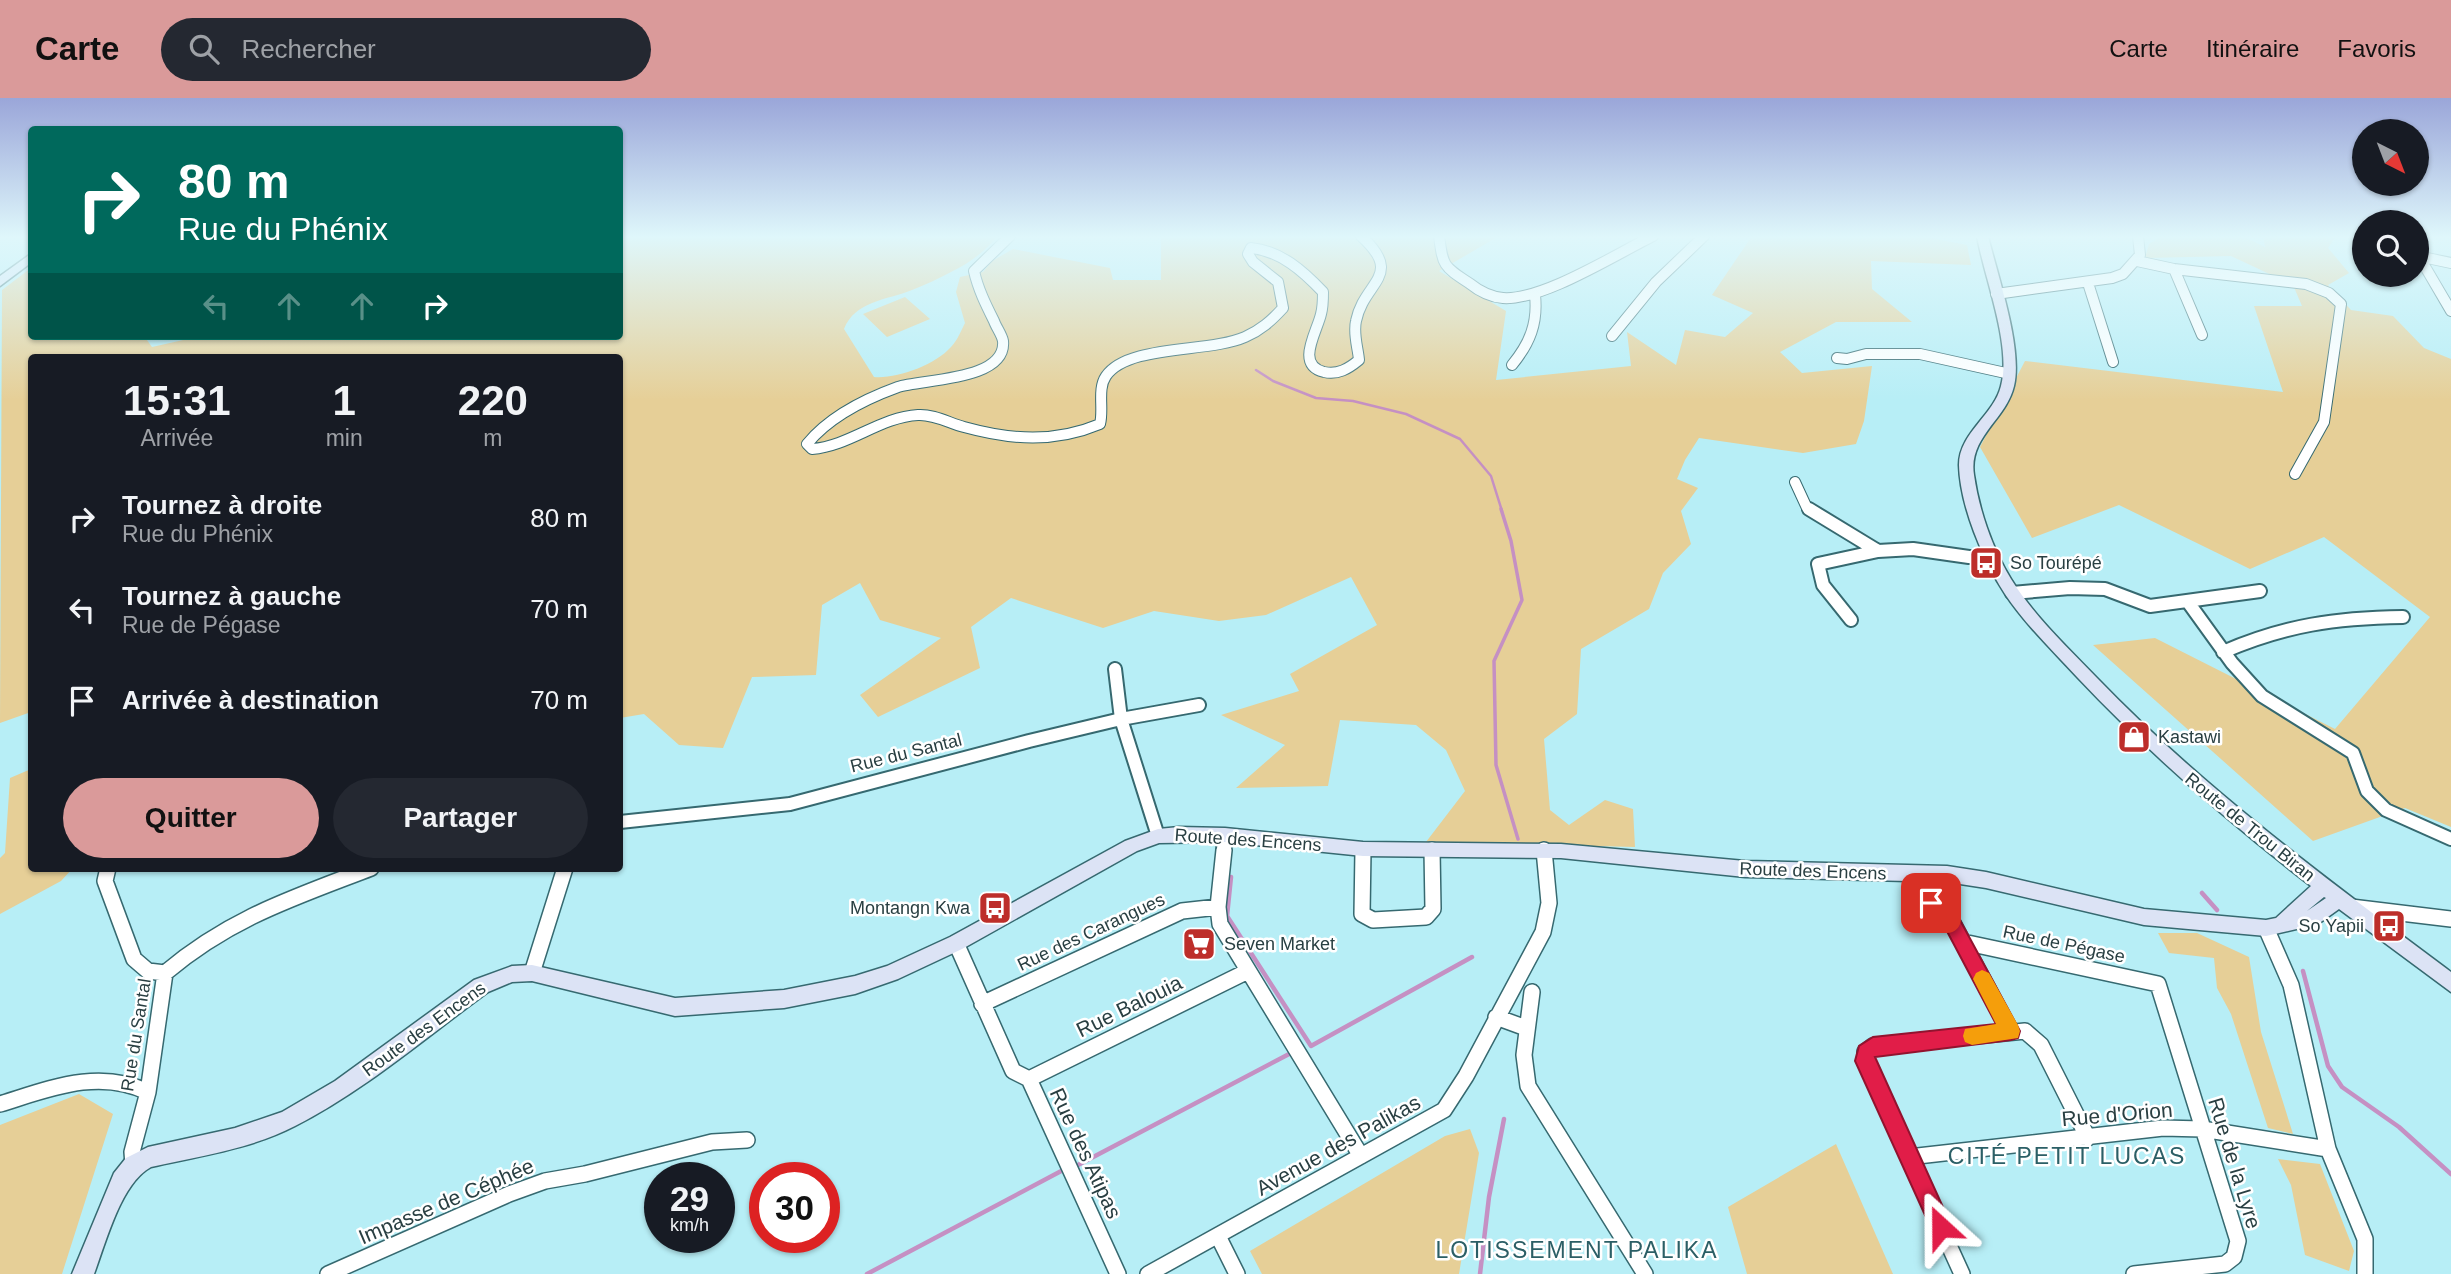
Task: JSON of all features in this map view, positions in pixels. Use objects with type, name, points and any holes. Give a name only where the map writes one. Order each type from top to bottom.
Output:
[{"type":"street","points":[[980,291],[1003,341],[998,359],[974,373],[909,384],[873,398],[820,428],[807,444],[812,449],[845,443],[916,415],[935,416],[958,426],[1028,440],[1082,433],[1100,425],[1105,377],[1115,367],[1125,361],[1147,356],[1251,338],[1277,319],[1283,308],[1280,291]]},
{"type":"street","points":[[1321,291],[1320,317],[1308,352],[1310,363],[1318,372],[1335,374],[1348,370],[1359,360],[1356,323],[1360,311],[1375,291]]},
{"type":"street","points":[[1480,291],[1504,298],[1535,295],[1543,291]]},
{"type":"street","points":[[1612,336],[1649,291]]},
{"type":"street","points":[[1836,358],[1847,359],[1866,354],[1920,354],[2010,374],[1995,291]]},
{"type":"street","points":[[1996,294],[2022,291]]},
{"type":"street","points":[[2090,291],[2113,362]]},
{"type":"street","points":[[2183,291],[2202,335]]},
{"type":"street","points":[[2295,474],[2324,422],[2341,304],[2323,291]]},
{"type":"street","points":[[2439,291],[2451,311]]},
{"type":"street","points":[[1512,365],[1533,338],[1537,312],[1535,295]]},
{"type":"street","name":"Route de Trou Biran","points":[[2010,374],[2003,398],[1972,442],[1965,471],[1992,557],[2012,593],[2116,710],[2159,751],[2338,898],[2451,983]]},
{"type":"street","points":[[1794,482],[1807,508],[1878,551]]},
{"type":"street","points":[[1851,620],[1822,584],[1818,564],[1878,551],[1913,550],[1992,557]]},
{"type":"street","points":[[2012,593],[2102,589],[2143,606],[2188,603],[2260,591]]},
{"type":"street","points":[[2188,603],[2236,670],[2262,696],[2353,753],[2367,791],[2378,804],[2402,819],[2451,839]]},
{"type":"street","points":[[2223,652],[2259,636],[2298,624],[2344,617],[2403,617]]},
{"type":"street","points":[[1115,669],[1121,719],[1158,836]]},
{"type":"street","name":"Rue du Santal","points":[[623,822],[790,804],[1121,719],[1199,705]]},
{"type":"street","points":[[1225,835],[1220,924],[1361,1156]]},
{"type":"street","name":"Route des Encens","points":[[133,1165],[148,1157],[235,1138],[287,1120],[342,1088],[481,986],[512,974],[532,973],[675,1007],[784,999],[855,985],[891,973],[956,943],[1131,846],[1158,836],[1225,835],[1363,849],[1544,850],[1745,869],[1947,874],[1986,880],[2144,917],[2273,927],[2312,918],[2338,898]]},
{"type":"street","points":[[1363,849],[1362,914],[1373,920],[1426,917],[1433,909],[1432,850]]},
{"type":"street","name":"Avenue des Palikas","points":[[1148,1274],[1444,1110],[1457,1095],[1496,1017],[1544,934],[1548,916],[1549,882],[1544,850]]},
{"type":"street","points":[[107,872],[105,881],[134,959],[148,971],[165,973]]},
{"type":"street","name":"Rue du Santal","points":[[133,1165],[132,1152],[148,1092],[165,973],[202,943],[226,928],[263,910],[361,872]]},
{"type":"street","points":[[532,973],[564,872]]},
{"type":"street","points":[[2338,898],[2451,919]]},
{"type":"street","points":[[1918,905],[1931,903],[1948,914],[2011,1031]]},
{"type":"street","name":"Rue des Carangues","points":[[982,1004],[1182,911],[1219,907]]},
{"type":"street","points":[[2273,927],[2291,985],[2328,1149],[2365,1239],[2365,1274]]},
{"type":"street","name":"Rue de Pégase","points":[[1963,942],[2158,984]]},
{"type":"street","name":"Rue des Atipas","points":[[956,943],[1013,1071],[1029,1079],[1118,1274]]},
{"type":"street","name":"Rue Balouia","points":[[1029,1079],[1248,971]]},
{"type":"street","name":"Rue de la Lyre","points":[[2134,1274],[2225,1264],[2234,1257],[2238,1241],[2158,984]]},
{"type":"street","points":[[1532,992],[1524,1055],[1528,1086],[1644,1274]]},
{"type":"street","points":[[1496,1017],[1526,1028]]},
{"type":"street","points":[[1962,1274],[1865,1061],[1866,1052],[1873,1046],[2025,1031],[2041,1045],[2088,1138]]},
{"type":"street","points":[[0,1104],[53,1089],[100,1080],[134,1083],[148,1092]]},
{"type":"street","name":"Rue d'Orion","points":[[1909,1157],[2163,1128],[2202,1129],[2328,1149]]},
{"type":"street","name":"Impasse de Céphée","points":[[328,1274],[509,1194],[545,1181],[585,1174],[712,1142],[747,1139]]},
{"type":"street","points":[[83,1274],[121,1180],[133,1165]]},
{"type":"street","points":[[1218,1236],[1237,1274]]},
{"type":"shaded area","points":[[2,291],[28,291],[28,340],[147,340],[152,347],[183,340],[623,340],[623,291],[909,291],[864,307],[856,312],[844,329],[874,377],[883,377],[915,370],[935,360],[951,347],[965,323],[956,291],[1472,291],[1506,311],[1496,380],[1631,366],[1627,332],[1676,365],[1685,330],[1725,337],[1753,313],[1712,295],[1715,291],[1874,291],[1912,322],[1836,322],[1780,352],[1802,373],[1872,366],[1864,421],[1856,444],[1803,453],[1699,438],[1677,479],[1698,488],[1681,511],[1691,544],[1663,573],[1649,609],[1581,649],[1577,714],[1544,739],[1550,810],[1569,825],[1605,800],[1633,809],[1635,847],[1426,842],[1465,791],[1446,750],[1416,725],[1340,720],[1328,786],[1236,788],[1285,745],[1221,715],[1299,691],[1290,674],[1377,625],[1351,577],[1266,615],[1219,621],[1154,611],[1103,628],[1011,598],[971,627],[980,668],[878,717],[860,695],[941,638],[880,620],[860,583],[822,605],[816,675],[752,677],[723,748],[679,745],[644,714],[623,718],[623,354],[28,354],[28,713],[0,723]]},
{"type":"shaded area","points":[[2296,291],[2333,291],[2351,310],[2393,316],[2424,348],[2451,359],[2451,827],[2405,808],[2313,841],[2093,645],[2155,638],[2335,729],[2430,617],[2324,537],[2250,569],[2119,505],[2032,538],[1980,447],[2025,361],[2283,392],[2254,306],[2302,306]]},
{"type":"shaded area","points":[[905,297],[930,319],[887,337],[863,314]]},
{"type":"shaded area","points":[[28,770],[28,872],[69,872],[61,881],[0,914],[0,858],[5,853],[10,778]]},
{"type":"shaded area","points":[[2158,933],[2197,933],[2249,957],[2261,1032],[2293,1134],[2268,1128],[2231,1014],[2217,988],[2214,958],[2169,953]]},
{"type":"shaded area","points":[[79,1094],[113,1114],[62,1274],[0,1274],[0,1125]]},
{"type":"shaded area","points":[[1470,1129],[1479,1153],[1459,1274],[1262,1274],[1250,1251],[1445,1136]]},
{"type":"shaded area","points":[[1836,1144],[1893,1274],[1747,1274],[1728,1207]]},
{"type":"shaded area","points":[[2278,1159],[2320,1164],[2354,1251],[2349,1271],[2305,1255],[2291,1185]]},
{"type":"waterway","points":[[1256,370],[1273,381],[1316,398],[1353,401],[1406,414],[1460,439],[1491,476],[1502,511]]},
{"type":"waterway","points":[[1501,509],[1511,541],[1522,600],[1494,661],[1496,765],[1518,839]]},
{"type":"waterway","points":[[1231,877],[1227,916],[1311,1046],[1472,957]]},
{"type":"waterway","points":[[2202,893],[2217,910]]},
{"type":"waterway","points":[[2303,971],[2328,1066],[2342,1087],[2399,1127],[2451,1174]]},
{"type":"waterway","points":[[1078,1165],[1291,1053]]},
{"type":"waterway","points":[[1480,1274],[1489,1197],[1504,1119]]},
{"type":"waterway","points":[[867,1274],[1065,1169]]},
{"type":"slow traffic","points":[[1972,1036],[2011,1031],[1982,979]]},
{"type":"place","name":"So Tourépé","points":[[1986,563]]},
{"type":"place","name":"Kastawi","points":[[2134,737]]},
{"type":"place","name":"Montangn Kwa","points":[[995,908]]},
{"type":"place","name":"So Yapii","points":[[2389,926]]},
{"type":"place","name":"Seven Market","points":[[1199,944]]},
{"type":"district","name":"CITÉ PETIT LUCAS","points":[[2067,1156]]},
{"type":"district","name":"LOTISSEMENT PALIKA","points":[[1577,1250]]},
{"type":"route","points":[[1931,903],[1948,914],[2011,1031],[1873,1046],[1866,1052],[1865,1061],[1941,1227]]}]
